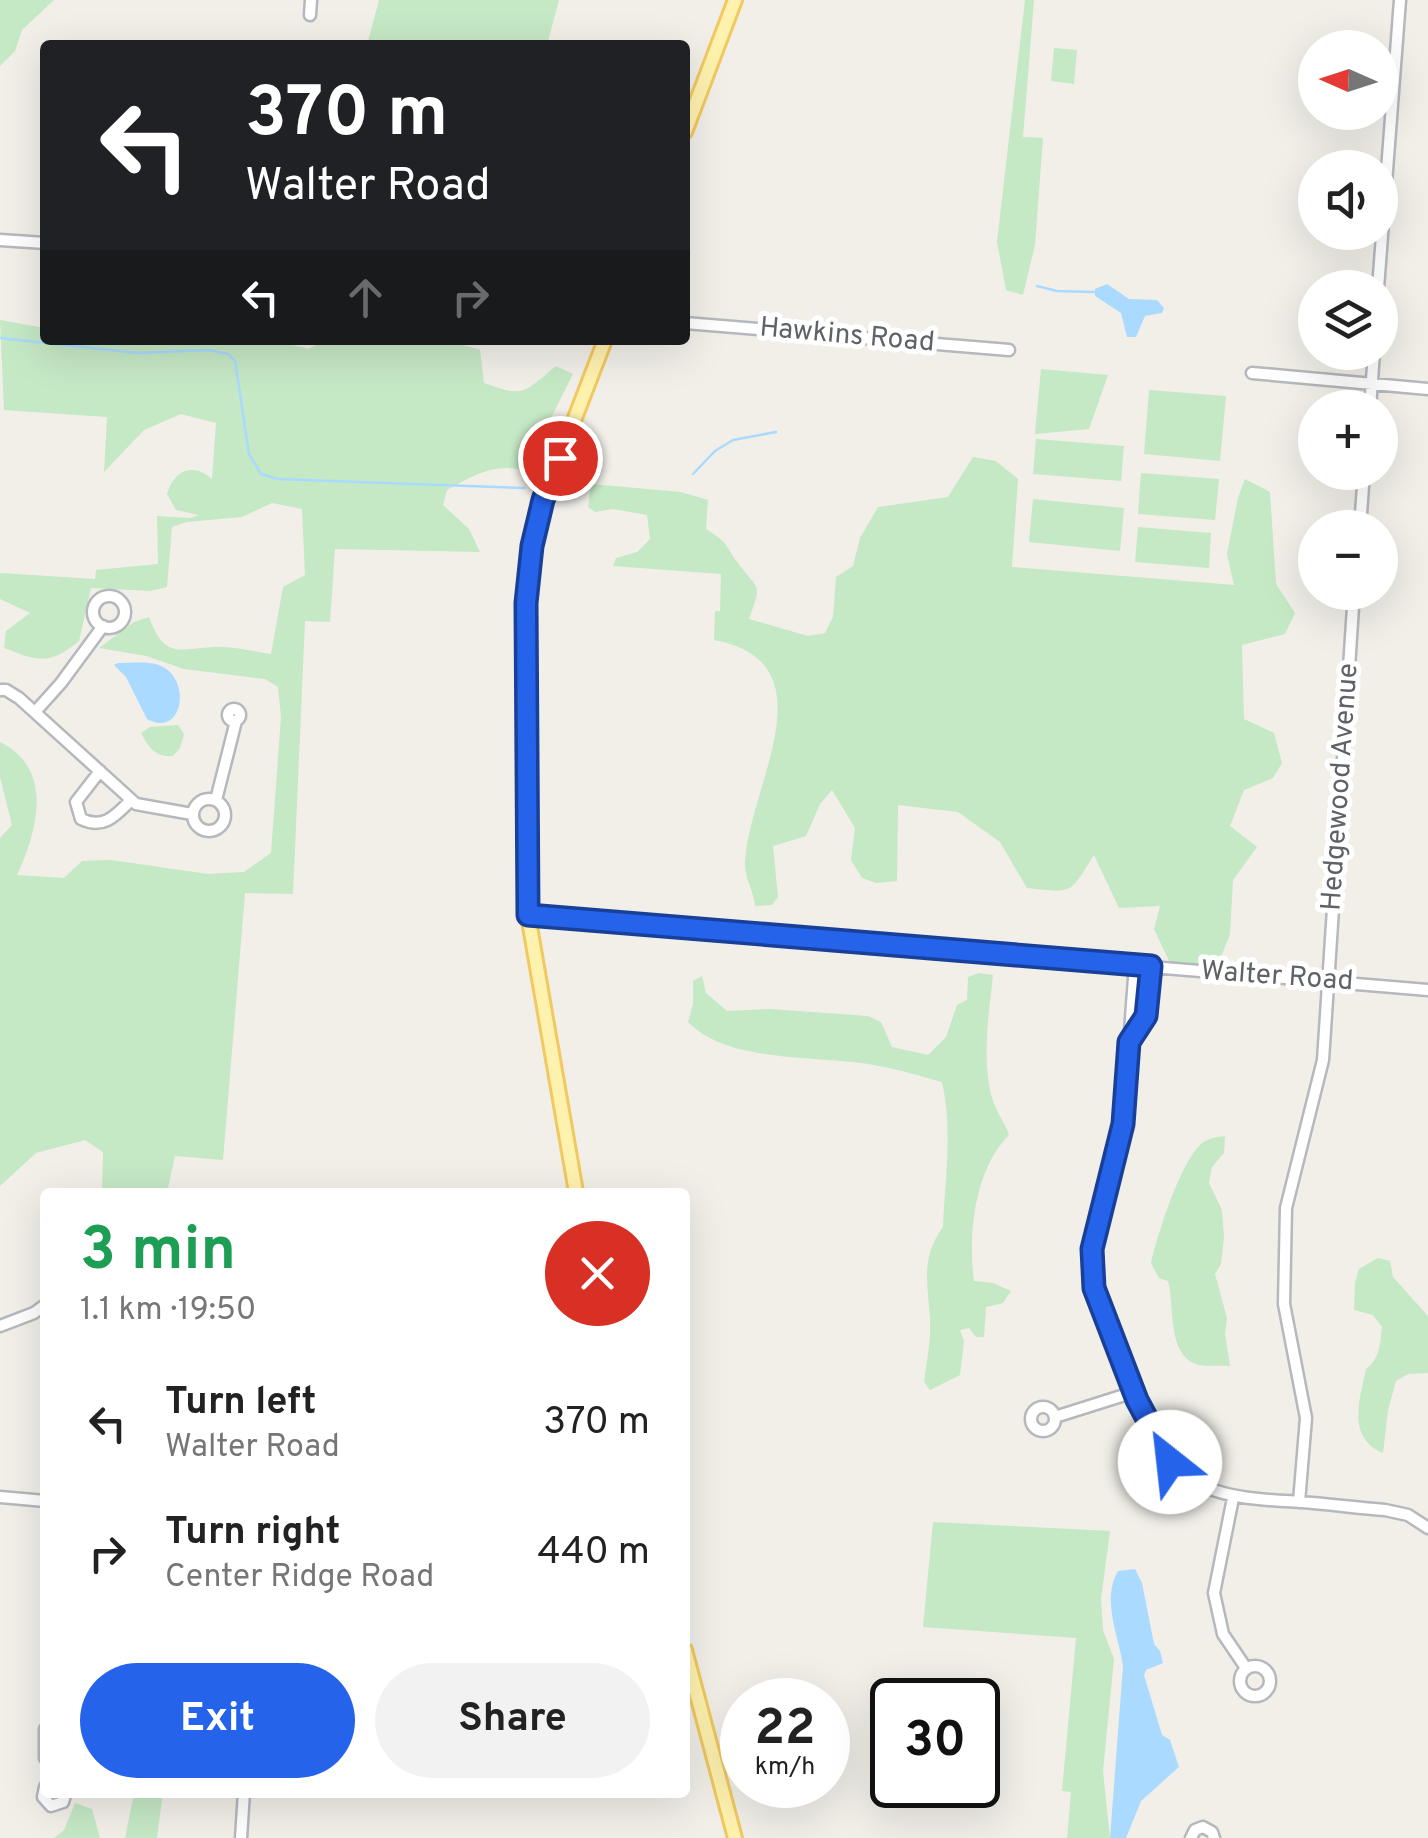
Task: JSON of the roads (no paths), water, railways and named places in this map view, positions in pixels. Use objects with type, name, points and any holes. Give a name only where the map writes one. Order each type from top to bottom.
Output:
[{"type":"main road","points":[[690,119],[736,0]]},
{"type":"main road","points":[[575,1188],[528,915],[526,603],[529,566],[543,500],[603,345]]},
{"type":"main road","points":[[690,1669],[734,1838]]},
{"type":"street","points":[[310,15],[311,0]]},
{"type":"street","points":[[1379,270],[1400,0]]},
{"type":"street","points":[[0,240],[40,244]]},
{"type":"street","name":"Hawkins Road","points":[[690,322],[1009,350]]},
{"type":"street","points":[[1372,390],[1373,370]]},
{"type":"street","points":[[1252,373],[1428,389]]},
{"type":"street","name":"Hedgewood Avenue","points":[[1300,1502],[1306,1418],[1284,1304],[1286,1208],[1323,1060],[1353,610]]},
{"type":"street","points":[[35,712],[103,626]]},
{"type":"street","points":[[0,690],[20,698],[132,800],[147,808],[192,814]]},
{"type":"street","points":[[216,800],[236,721]]},
{"type":"street","points":[[100,771],[76,802],[81,819],[92,824],[112,820],[132,800]]},
{"type":"street","points":[[206,798],[216,800],[224,810],[220,826],[204,830],[194,823],[192,814],[196,804],[206,798]]},
{"type":"street","name":"Walter Road","points":[[528,915],[1428,990]]},
{"type":"street","points":[[1136,964],[1123,1124],[1092,1249],[1092,1264],[1094,1288],[1134,1392],[1170,1462],[1234,1498],[1385,1510],[1408,1515],[1428,1528]]},
{"type":"street","points":[[1129,1042],[1146,1016],[1151,966]]},
{"type":"street","points":[[0,1326],[40,1309]]},
{"type":"street","points":[[1055,1417],[1134,1392]]},
{"type":"street","points":[[0,1497],[40,1501]]},
{"type":"street","points":[[1234,1498],[1214,1593],[1223,1634],[1246,1668]]},
{"type":"street","points":[[43,1798],[52,1806],[64,1798]]},
{"type":"street","points":[[241,1838],[244,1798]]},
{"type":"street","points":[[1191,1838],[1195,1830],[1203,1827],[1214,1838]]},
{"type":"water","points":[[1107,284],[1129,299],[1157,300],[1164,308],[1162,313],[1145,316],[1136,337],[1127,337],[1121,313],[1095,296],[1095,289]]},
{"type":"water","points":[[154,664],[170,672],[180,693],[176,714],[169,721],[147,719],[126,677],[114,665]]},
{"type":"water","points":[[1135,1569],[1142,1583],[1154,1644],[1163,1663],[1146,1670],[1144,1675],[1162,1735],[1170,1740],[1179,1767],[1141,1801],[1126,1838],[1110,1838],[1123,1666],[1111,1594],[1118,1571]]},
{"type":"waterway","points":[[1037,286],[1094,292]]},
{"type":"waterway","points":[[0,338],[40,342]]},
{"type":"waterway","points":[[64,345],[138,353],[209,350],[228,354],[235,361],[249,454],[261,474],[277,479],[524,488]]},
{"type":"waterway","points":[[693,474],[715,451],[733,440],[776,432]]}]
